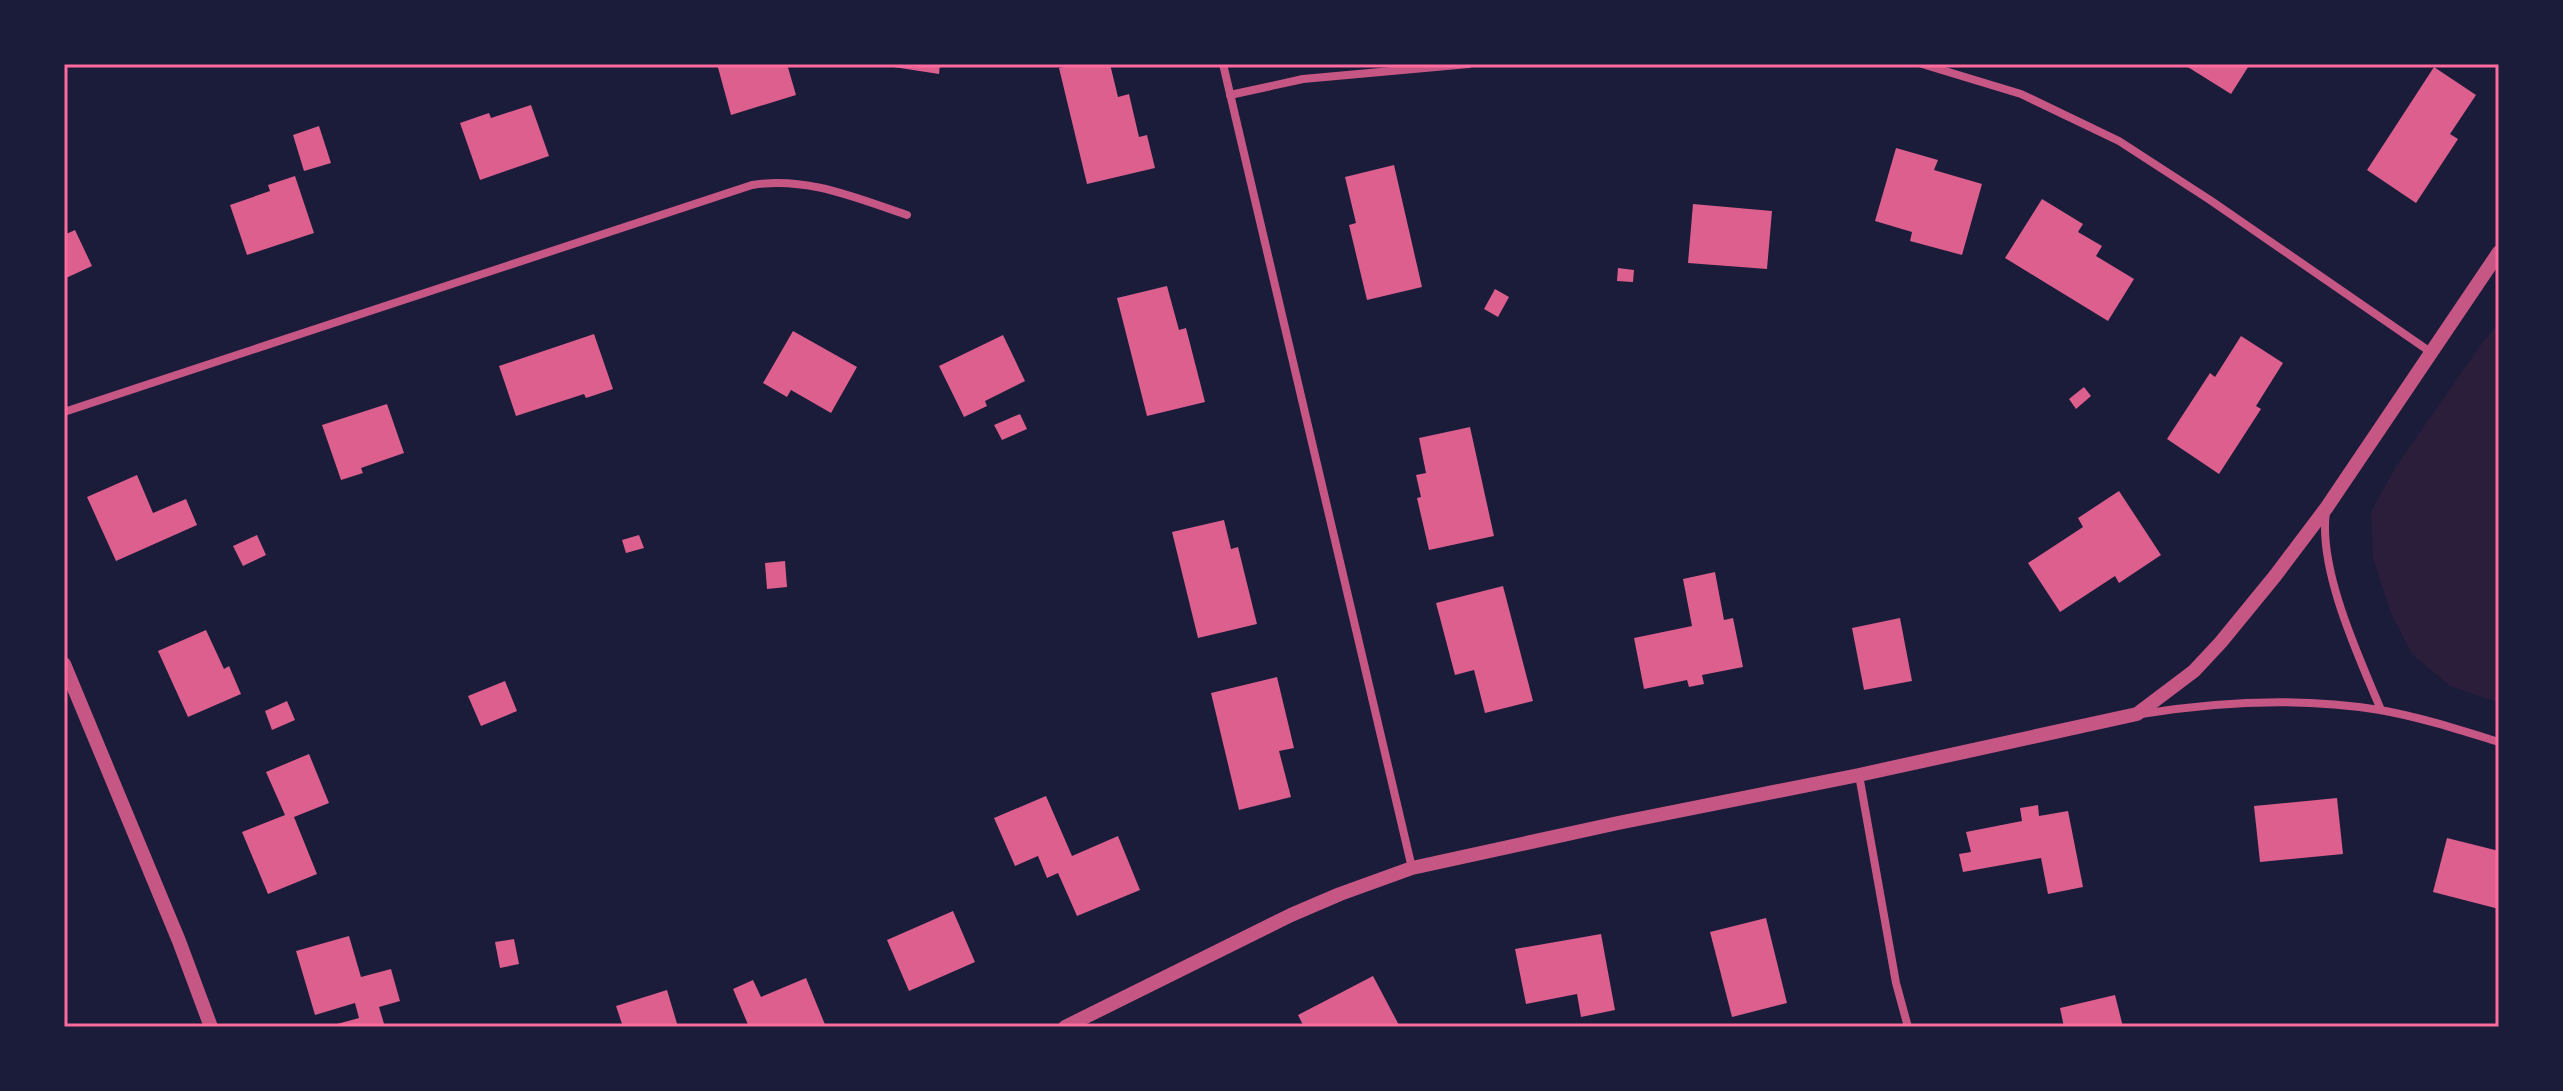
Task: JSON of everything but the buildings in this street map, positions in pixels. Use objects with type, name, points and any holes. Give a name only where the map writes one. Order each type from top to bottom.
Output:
[{"type":"street","points":[[1223,64],[1412,868]]},
{"type":"street","points":[[1230,95],[1303,79],[1469,64]]},
{"type":"street","points":[[1922,64],[2021,94],[2119,141],[2432,353]]},
{"type":"street","points":[[64,412],[752,185],[800,183],[832,190],[907,215]]},
{"type":"street","points":[[2137,714],[2178,684],[2221,642],[2327,507],[2499,252]]},
{"type":"street","points":[[2327,507],[2328,552],[2340,601],[2381,710]]},
{"type":"street","points":[[64,664],[179,941],[211,1027]]},
{"type":"street","points":[[1065,1027],[1291,915],[1412,868],[2137,714],[2255,701],[2322,704],[2381,710],[2499,742]]},
{"type":"street","points":[[1859,775],[1896,983],[1908,1027]]},
{"type":"shaded area","points":[[2499,322],[2499,703],[2450,686],[2412,654],[2391,613],[2373,558],[2371,512],[2395,468]]}]
